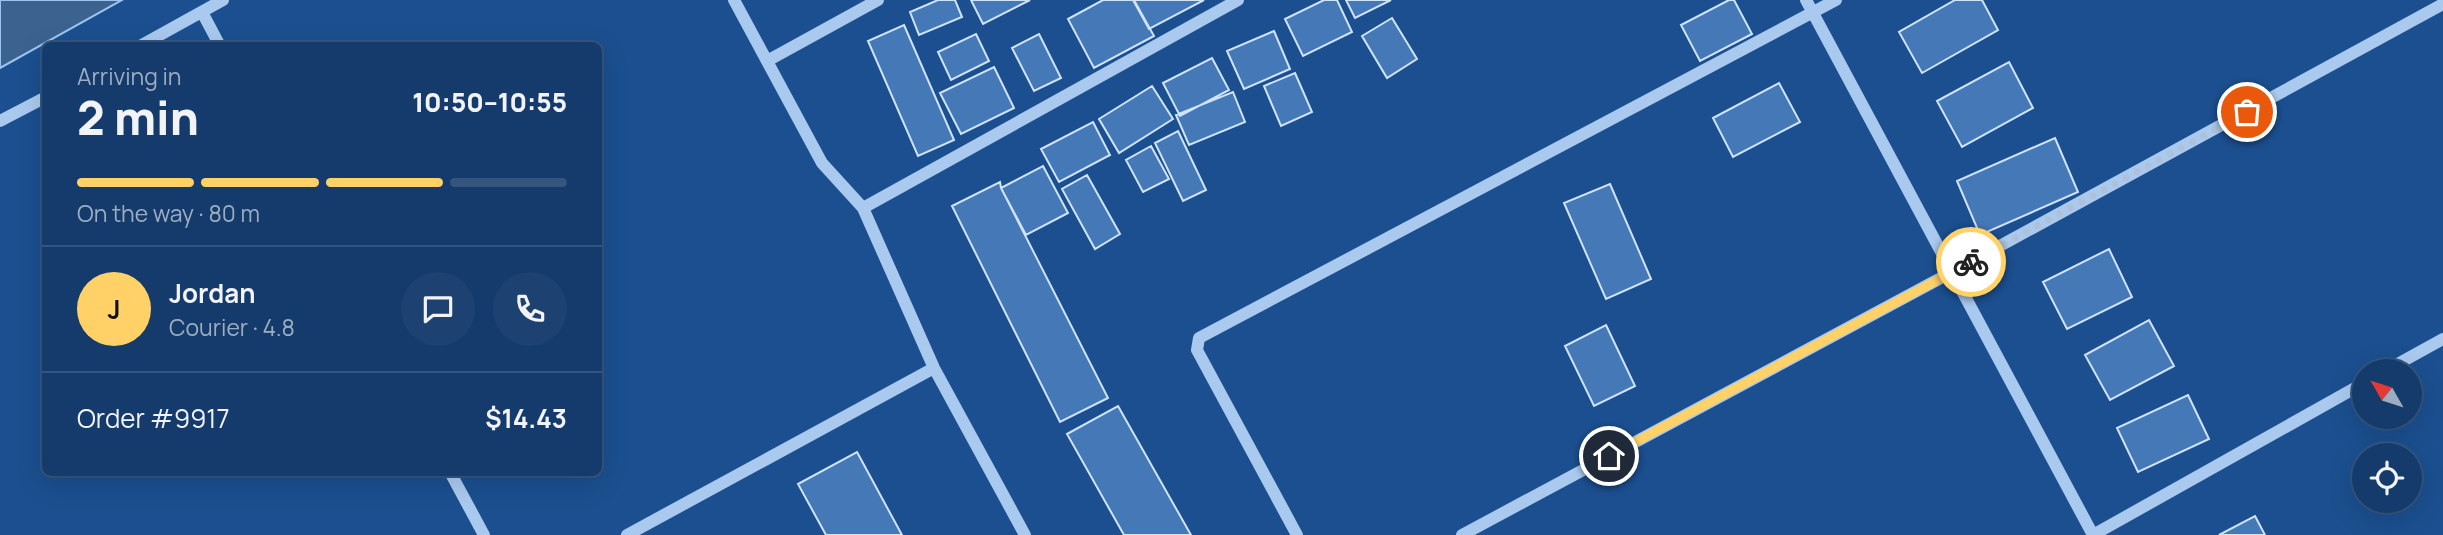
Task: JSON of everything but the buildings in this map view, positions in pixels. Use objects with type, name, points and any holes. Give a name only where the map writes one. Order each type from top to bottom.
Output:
[{"type":"street","points":[[146,42],[223,0]]},
{"type":"street","points":[[733,0],[822,163],[863,208],[934,368],[1026,535]]},
{"type":"street","points":[[766,61],[878,0]]},
{"type":"street","points":[[863,208],[1238,0]]},
{"type":"street","points":[[1806,0],[2093,535],[2352,390]]},
{"type":"street","points":[[1297,535],[1197,351],[1199,338],[1836,0]]},
{"type":"street","points":[[1462,535],[2443,5]]},
{"type":"street","points":[[202,12],[218,42]]},
{"type":"street","points":[[0,121],[42,99]]},
{"type":"street","points":[[2407,359],[2443,339]]},
{"type":"street","points":[[627,535],[934,368]]},
{"type":"street","points":[[452,476],[484,535]]},
{"type":"water","points":[[0,0],[122,0],[47,42],[42,42],[42,45],[0,68]]},
{"type":"way so far","points":[[1971,262],[2247,112]]},
{"type":"route","points":[[1609,456],[1971,262]]}]
